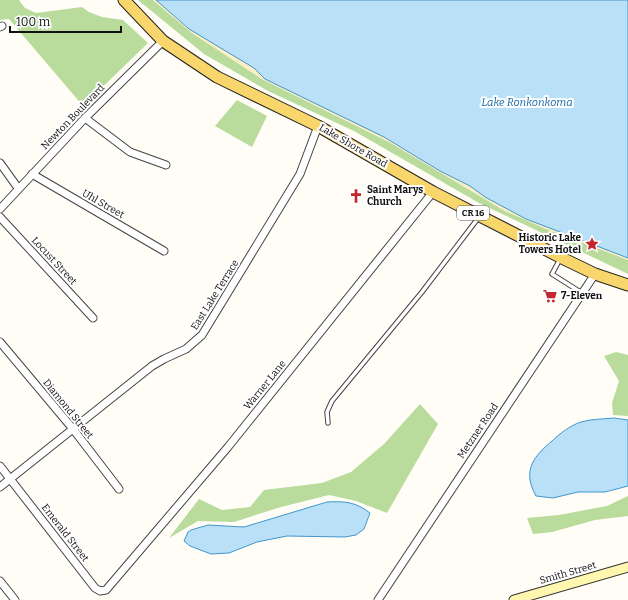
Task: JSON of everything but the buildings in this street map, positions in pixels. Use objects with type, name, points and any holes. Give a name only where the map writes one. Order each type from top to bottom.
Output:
[{"type":"main road","name":"Lake Shore Road","points":[[124,0],[163,41],[217,77],[318,126],[433,192],[595,274]]},
{"type":"main road","name":"CR 16","points":[[595,274],[628,284]]},
{"type":"street","name":"Newton Boulevard","points":[[0,209],[85,118],[163,41]]},
{"type":"street","points":[[85,118],[130,152],[166,165]]},
{"type":"street","name":"East Lake Terrace","points":[[0,487],[152,366],[186,349],[197,341],[219,308],[300,174],[318,126]]},
{"type":"street","points":[[0,163],[18,188]]},
{"type":"street","name":"Uhl Street","points":[[32,174],[164,251]]},
{"type":"street","name":"Warner Lane","points":[[108,588],[228,447],[433,192]]},
{"type":"street","name":"Locust Street","points":[[0,217],[93,318]]},
{"type":"street","name":"Metzner Road","points":[[378,600],[595,274]]},
{"type":"street","name":"Diamond Street","points":[[0,342],[73,430],[118,489]]},
{"type":"street","points":[[0,466],[10,479]]},
{"type":"street","name":"Emerald Street","points":[[10,479],[95,588],[102,591],[108,588]]},
{"type":"street","name":"Smith Street","points":[[514,600],[628,567]]},
{"type":"street","points":[[0,581],[15,600]]},
{"type":"lane","points":[[328,423],[327,412],[332,401],[422,292],[479,216]]},
{"type":"lane","points":[[561,258],[552,274],[582,293]]},
{"type":"green space","points":[[0,0],[19,0],[25,8],[36,13],[82,7],[89,12],[102,17],[123,20],[148,43],[83,106],[9,19],[0,20]]},
{"type":"green space","points":[[138,0],[153,0],[192,33],[262,79],[391,143],[505,211],[628,260],[628,274],[479,203],[354,131],[268,91],[204,54]]},
{"type":"green space","points":[[237,100],[267,116],[252,147],[215,126]]},
{"type":"green space","points":[[616,352],[628,355],[628,416],[613,415],[612,403],[619,381],[604,356]]},
{"type":"green space","points":[[420,404],[438,424],[387,513],[356,501],[329,495],[281,507],[234,522],[198,521],[169,538],[199,499],[222,510],[250,507],[264,490],[322,483],[351,472],[384,444]]},
{"type":"green space","points":[[628,496],[628,516],[595,520],[552,532],[533,534],[527,518],[559,515],[607,506]]},
{"type":"sand","points":[[153,0],[156,0],[189,29],[254,68],[265,79],[384,137],[440,171],[470,186],[485,197],[526,219],[628,258],[628,260],[548,230],[505,211],[391,143],[262,79],[192,33]]},
{"type":"water","name":"Lake Ronkonkoma","points":[[156,0],[628,0],[628,258],[526,219],[485,197],[470,186],[440,171],[384,137],[265,79],[254,68],[189,29]]},
{"type":"water","points":[[614,418],[628,420],[628,486],[605,492],[578,492],[553,498],[536,496],[530,479],[530,472],[535,459],[545,447],[569,427],[577,423],[589,420]]},
{"type":"water","points":[[327,502],[350,503],[365,509],[370,513],[364,529],[356,535],[345,537],[287,536],[257,542],[229,553],[211,554],[190,546],[184,541],[188,532],[191,530],[208,525],[244,527]]},
{"type":"place","name":"Saint Marys Church","points":[[356,196]]},
{"type":"place","name":"Historic Lake Towers Hotel","points":[[592,244]]},
{"type":"place","name":"7-Eleven","points":[[550,296]]}]
